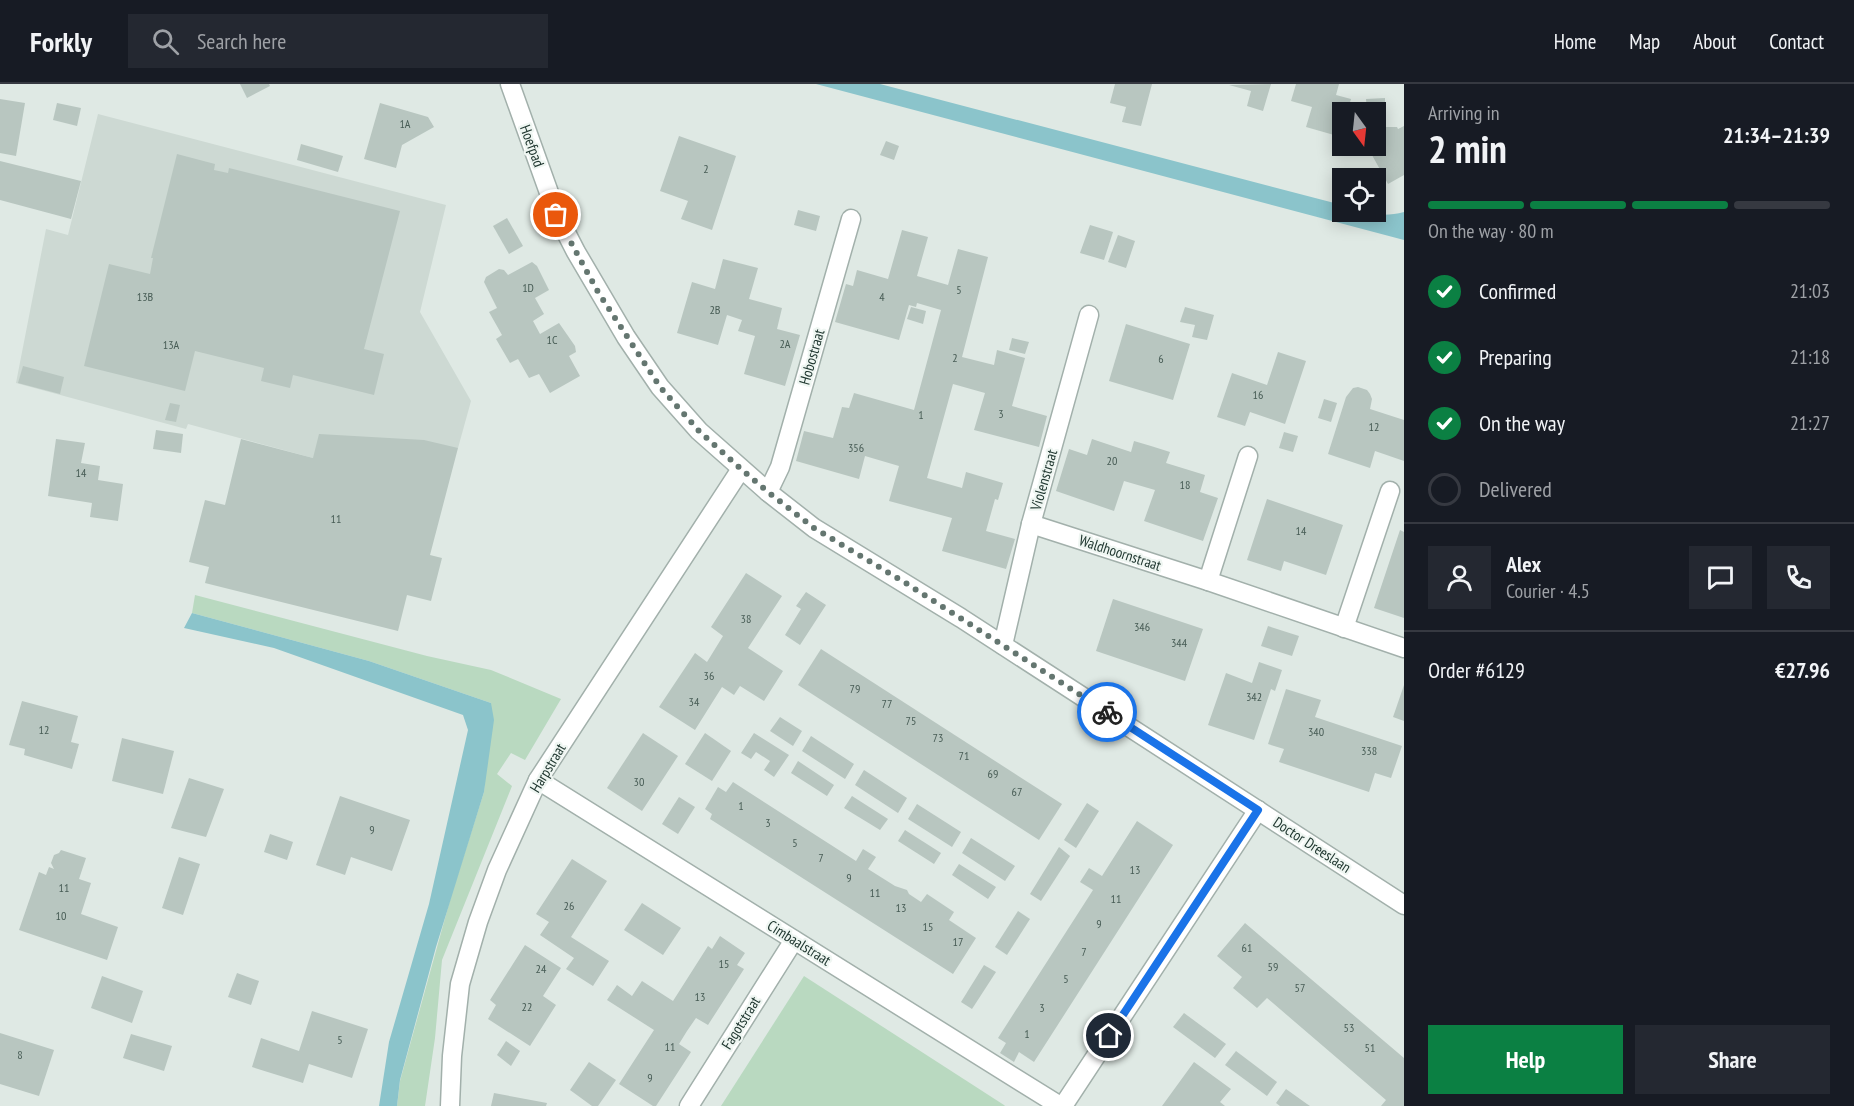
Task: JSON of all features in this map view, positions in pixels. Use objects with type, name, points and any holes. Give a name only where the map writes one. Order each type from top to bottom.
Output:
[{"type":"street","name":"Hoefpad","points":[[510,84],[556,215],[598,292],[660,387],[699,431],[768,492]]},
{"type":"street","name":"Hobostraat","points":[[768,492],[780,467],[851,219]]},
{"type":"street","name":"Violenstraat","points":[[1003,645],[1031,525],[1089,315]]},
{"type":"street","points":[[1208,581],[1248,456]]},
{"type":"street","name":"Harpstraat","points":[[450,1106],[452,1056],[460,984],[478,922],[497,870],[538,780],[741,469]]},
{"type":"street","points":[[1344,628],[1390,491]]},
{"type":"street","name":"Doctor Dreeslaan","points":[[768,492],[814,528],[866,558],[1003,645],[1404,904]]},
{"type":"street","name":"Waldhoornstraat","points":[[1031,525],[1208,581],[1404,648]]},
{"type":"street","name":"Cimbaalstraat","points":[[538,780],[1061,1106]]},
{"type":"street","points":[[1061,1106],[1258,810]]},
{"type":"street","name":"Fagotstraat","points":[[689,1106],[794,940]]},
{"type":"shaded area","points":[[98,114],[446,205],[420,312],[471,401],[458,448],[313,458],[188,424],[186,429],[16,383],[46,229],[68,235]]},
{"type":"green space","points":[[195,595],[427,656],[491,670],[561,699],[525,760],[511,753],[497,774],[512,786],[442,960],[435,1038],[425,1106],[397,1106],[400,1081],[452,893],[484,792],[491,703],[369,661],[192,613]]},
{"type":"green space","points":[[804,976],[1004,1105],[1005,1106],[721,1106]]},
{"type":"water","points":[[816,84],[880,84],[1332,202],[1332,221]]},
{"type":"water","points":[[1404,212],[1404,240],[1336,222],[1386,222],[1386,215]]},
{"type":"water","points":[[192,613],[369,661],[491,703],[494,720],[484,792],[436,947],[400,1080],[397,1106],[379,1106],[389,1042],[429,904],[468,730],[463,715],[274,648],[184,628]]},
{"type":"building","points":[[240,84],[269,84],[270,86],[247,98]]},
{"type":"building","points":[[1115,84],[1152,84],[1141,126],[1122,122],[1126,107],[1110,103]]},
{"type":"building","points":[[1271,84],[1263,111],[1247,106],[1251,91],[1229,85]]},
{"type":"building","points":[[1296,84],[1339,84],[1336,95],[1351,99],[1350,102],[1332,102],[1332,134],[1306,127],[1312,107],[1291,101]]},
{"type":"building","points":[[1385,98],[1385,102],[1366,102],[1366,99]]},
{"type":"building","points":[[0,99],[25,103],[16,156],[0,153]]},
{"type":"building","points":[[57,103],[81,108],[77,126],[53,120]]},
{"type":"building","points":[[380,103],[428,117],[434,127],[402,145],[396,168],[364,159]]},
{"type":"building","points":[[1404,126],[1404,175],[1388,184],[1386,168],[1379,168],[1373,156],[1386,156],[1386,127],[1397,127],[1398,129]]},
{"type":"building","points":[[679,136],[736,156],[712,230],[681,219],[688,201],[660,191]]},
{"type":"building","points":[[886,141],[899,146],[894,160],[880,155]]},
{"type":"building","points":[[301,144],[343,156],[338,172],[297,160]]},
{"type":"building","points":[[177,154],[215,164],[214,170],[228,173],[229,168],[400,211],[364,349],[384,354],[374,395],[293,375],[290,388],[261,381],[264,368],[195,351],[185,391],[84,366],[109,264],[150,274],[153,258],[151,258]]},
{"type":"building","points":[[0,161],[81,181],[71,219],[0,200]]},
{"type":"building","points":[[798,210],[820,216],[816,231],[794,225]]},
{"type":"building","points":[[507,218],[523,246],[509,254],[493,226]]},
{"type":"building","points":[[1090,225],[1113,232],[1104,260],[1080,253]]},
{"type":"building","points":[[902,230],[928,237],[917,276],[948,285],[958,249],[988,257],[962,357],[994,365],[997,350],[1025,358],[1012,406],[1047,416],[1039,447],[974,430],[985,393],[953,384],[927,478],[962,488],[966,472],[1003,483],[998,500],[995,499],[986,531],[1015,539],[1006,569],[942,551],[952,518],[889,501],[899,466],[865,456],[859,479],[796,461],[804,431],[833,438],[842,407],[849,408],[854,393],[914,410],[941,310],[917,303],[916,307],[909,305],[899,340],[835,322],[846,284],[853,286],[857,270],[888,279]]},
{"type":"building","points":[[1118,235],[1135,241],[1126,268],[1108,262]]},
{"type":"building","points":[[723,259],[758,268],[749,299],[782,308],[777,329],[800,335],[785,386],[744,374],[755,336],[738,331],[742,320],[727,315],[718,345],[677,333],[692,282],[715,289]]},
{"type":"building","points":[[532,262],[537,266],[549,290],[535,298],[544,314],[533,321],[540,334],[559,323],[575,346],[576,352],[569,356],[580,376],[550,393],[539,374],[529,378],[518,359],[510,363],[496,339],[502,335],[489,312],[497,308],[484,282],[486,277],[499,269],[504,270],[508,275]]},
{"type":"building","points":[[911,307],[926,311],[923,324],[907,319]]},
{"type":"building","points":[[1185,307],[1214,315],[1207,340],[1192,337],[1195,325],[1180,322]]},
{"type":"building","points":[[1126,324],[1190,344],[1173,400],[1109,381]]},
{"type":"building","points":[[1012,338],[1029,342],[1025,354],[1009,350]]},
{"type":"building","points":[[1278,352],[1306,361],[1285,424],[1250,412],[1245,426],[1217,417],[1232,373],[1267,385]]},
{"type":"building","points":[[23,366],[64,377],[60,394],[18,383]]},
{"type":"building","points":[[1353,388],[1367,390],[1370,394],[1372,399],[1370,409],[1404,420],[1404,461],[1375,451],[1370,468],[1328,454],[1346,397]]},
{"type":"building","points":[[1324,399],[1337,403],[1331,422],[1318,418]]},
{"type":"building","points":[[170,403],[180,405],[176,422],[165,420]]},
{"type":"building","points":[[156,430],[183,434],[181,453],[153,449]]},
{"type":"building","points":[[1284,432],[1298,436],[1293,452],[1279,448]]},
{"type":"building","points":[[319,434],[424,440],[458,448],[430,555],[442,558],[431,601],[407,595],[398,631],[205,583],[209,567],[189,562],[205,500],[225,505],[241,439],[313,458]]},
{"type":"building","points":[[56,439],[85,443],[81,463],[100,466],[98,480],[123,484],[118,521],[90,517],[92,503],[48,496]]},
{"type":"building","points":[[1092,439],[1131,452],[1134,441],[1170,452],[1166,463],[1205,475],[1200,492],[1218,498],[1203,541],[1144,521],[1155,490],[1124,481],[1114,511],[1056,491],[1069,449],[1087,455]]},
{"type":"building","points":[[1267,499],[1343,525],[1326,575],[1284,561],[1281,571],[1247,560]]},
{"type":"building","points":[[1400,530],[1404,532],[1404,618],[1374,608]]},
{"type":"building","points":[[746,573],[782,596],[748,648],[783,671],[764,701],[740,686],[734,695],[722,687],[695,730],[659,707],[695,653],[707,662],[723,636],[711,627]]},
{"type":"building","points":[[806,592],[826,605],[800,645],[785,635],[801,609],[796,606]]},
{"type":"building","points":[[1113,599],[1203,629],[1185,681],[1096,651]]},
{"type":"building","points":[[1268,626],[1299,636],[1292,656],[1261,646]]},
{"type":"building","points":[[821,649],[1062,804],[1039,840],[798,685]]},
{"type":"building","points":[[1259,662],[1282,670],[1275,691],[1271,689],[1254,740],[1208,725],[1226,673],[1252,683]]},
{"type":"building","points":[[1404,685],[1404,721],[1393,717]]},
{"type":"building","points":[[1286,689],[1321,700],[1315,717],[1402,746],[1391,778],[1375,773],[1369,792],[1279,762],[1284,749],[1268,744]]},
{"type":"building","points":[[22,701],[78,716],[71,742],[79,744],[72,769],[24,755],[25,749],[9,745]]},
{"type":"building","points":[[780,717],[802,731],[793,746],[770,731]]},
{"type":"building","points":[[643,733],[678,756],[642,811],[607,788]]},
{"type":"building","points":[[705,733],[731,751],[712,781],[685,764]]},
{"type":"building","points":[[754,733],[789,755],[774,777],[764,770],[770,761],[756,752],[751,759],[741,753]]},
{"type":"building","points":[[811,736],[854,764],[845,779],[802,751]]},
{"type":"building","points":[[122,738],[174,751],[163,794],[112,781]]},
{"type":"building","points":[[798,761],[834,785],[827,796],[791,773]]},
{"type":"building","points":[[864,770],[907,798],[898,813],[855,785]]},
{"type":"building","points":[[189,778],[224,789],[206,837],[171,828]]},
{"type":"building","points":[[733,782],[856,861],[863,849],[876,857],[868,869],[895,886],[907,890],[921,902],[927,894],[954,912],[949,920],[976,938],[953,974],[710,819],[712,814],[705,809],[718,787],[726,792]]},
{"type":"building","points":[[340,796],[410,820],[392,871],[351,857],[345,875],[316,865]]},
{"type":"building","points":[[852,796],[888,819],[880,830],[844,808]]},
{"type":"building","points":[[679,797],[695,807],[678,834],[662,824]]},
{"type":"building","points":[[1087,803],[1099,811],[1076,848],[1064,840]]},
{"type":"building","points":[[917,804],[961,832],[952,847],[908,819]]},
{"type":"building","points":[[1137,821],[1173,845],[1034,1062],[1019,1052],[1014,1062],[1000,1053],[1006,1043],[998,1038],[1093,890],[1080,882],[1089,868],[1102,876]]},
{"type":"building","points":[[905,830],[941,853],[934,864],[898,841]]},
{"type":"building","points":[[270,834],[293,842],[287,860],[264,852]]},
{"type":"building","points":[[971,838],[1015,866],[1005,881],[962,853]]},
{"type":"building","points":[[1059,847],[1070,856],[1041,901],[1030,894]]},
{"type":"building","points":[[61,850],[86,858],[79,879],[91,883],[81,914],[118,927],[107,960],[19,930],[39,872],[46,875],[49,867],[54,869],[51,863],[54,855]]},
{"type":"building","points":[[179,857],[200,864],[183,915],[162,908]]},
{"type":"building","points":[[572,859],[607,881],[571,937],[609,961],[593,986],[566,969],[574,958],[540,935],[549,922],[536,914]]},
{"type":"building","points":[[959,864],[996,887],[988,899],[952,875]]},
{"type":"building","points":[[642,903],[681,928],[663,955],[624,930]]},
{"type":"building","points":[[1018,911],[1030,919],[1007,955],[995,947]]},
{"type":"building","points":[[1245,923],[1404,1058],[1404,1106],[1381,1106],[1386,1100],[1267,998],[1257,1008],[1233,988],[1242,977],[1217,956]]},
{"type":"building","points":[[720,936],[745,953],[737,965],[744,969],[708,1025],[696,1018],[687,1031],[679,1044],[691,1052],[656,1106],[653,1106],[619,1084],[654,1030],[607,1000],[617,985],[632,996],[642,981],[673,1001],[708,946],[712,949]]},
{"type":"building","points":[[525,945],[561,968],[543,996],[556,1005],[530,1046],[488,1019],[496,1005],[490,1000]]},
{"type":"building","points":[[984,965],[996,972],[972,1009],[961,1002]]},
{"type":"building","points":[[237,973],[259,981],[251,1005],[228,997]]},
{"type":"building","points":[[102,976],[143,991],[132,1023],[91,1008]]},
{"type":"building","points":[[312,1011],[368,1029],[352,1078],[309,1064],[303,1083],[252,1067],[261,1038],[299,1051]]},
{"type":"building","points":[[1184,1013],[1226,1044],[1215,1058],[1173,1027]]},
{"type":"building","points":[[0,1033],[54,1050],[39,1096],[0,1084]]},
{"type":"building","points":[[131,1034],[172,1046],[164,1071],[123,1058]]},
{"type":"building","points":[[506,1041],[520,1051],[511,1066],[497,1055]]},
{"type":"building","points":[[1236,1051],[1277,1082],[1267,1096],[1225,1065]]},
{"type":"building","points":[[589,1062],[616,1080],[598,1106],[592,1106],[570,1090]]},
{"type":"building","points":[[1194,1062],[1231,1089],[1220,1102],[1225,1106],[1162,1106]]},
{"type":"building","points":[[1286,1089],[1310,1106],[1280,1106],[1276,1103]]},
{"type":"building","points":[[494,1093],[547,1103],[546,1106],[491,1106]]},
{"type":"way so far","points":[[556,215],[598,292],[660,387],[699,431],[741,469],[814,528],[866,558],[1107,712]]},
{"type":"route","points":[[1107,712],[1258,810],[1109,1036]]}]
